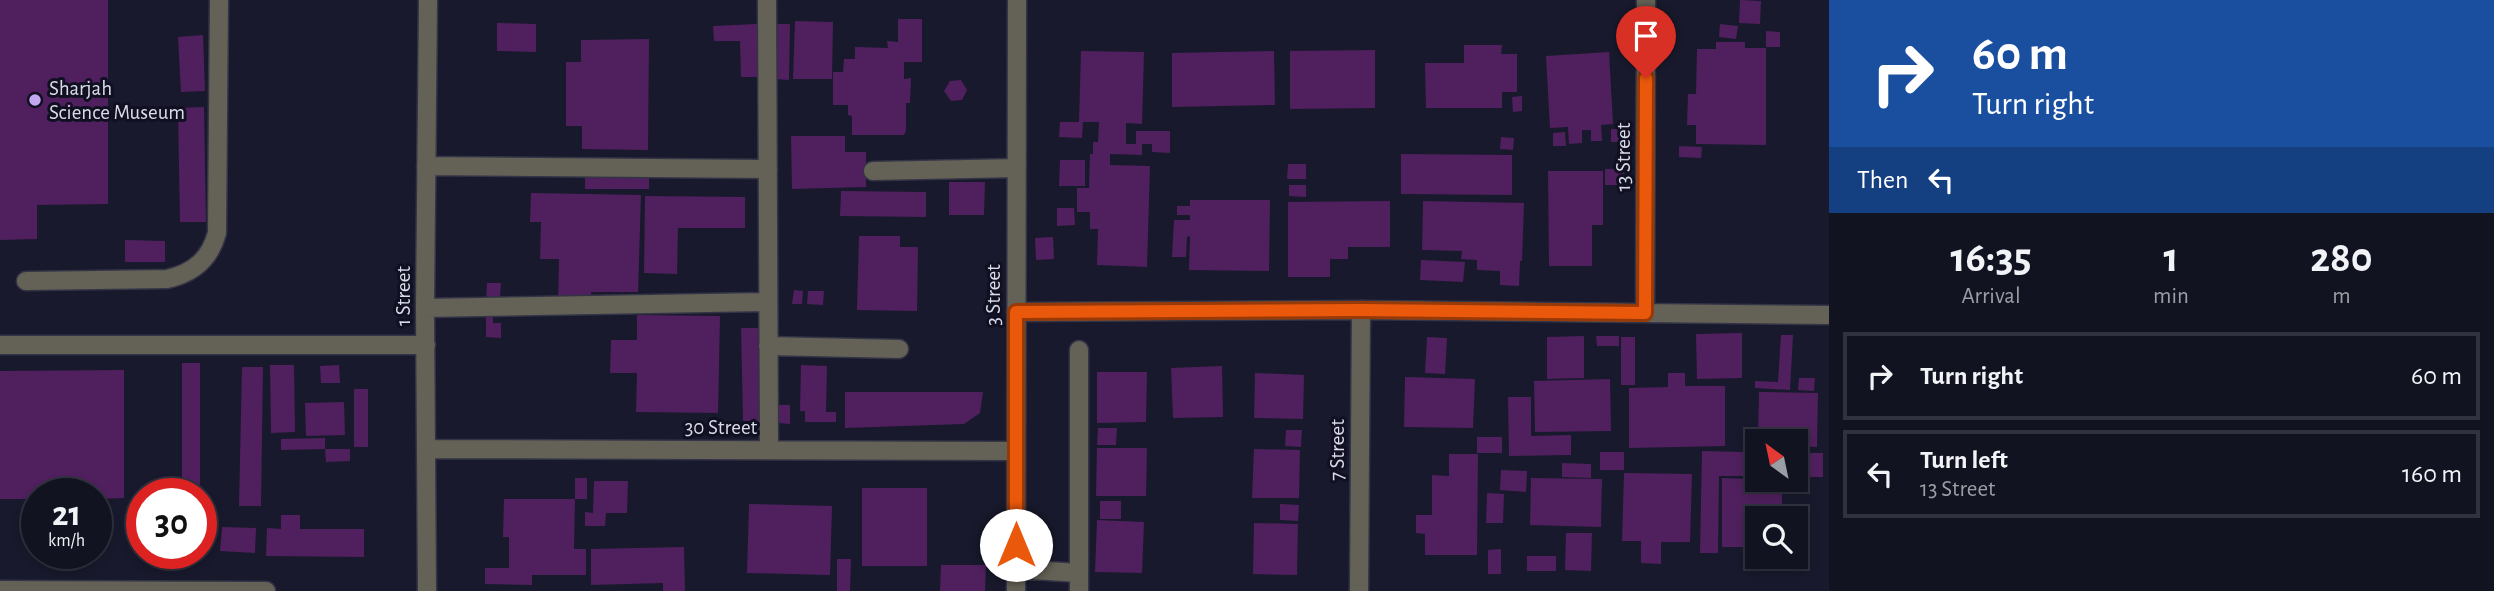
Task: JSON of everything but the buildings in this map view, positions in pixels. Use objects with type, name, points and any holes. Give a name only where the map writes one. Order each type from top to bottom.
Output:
[{"type":"street","points":[[26,281],[167,279],[188,272],[205,259],[213,247],[217,233],[219,0]]},
{"type":"street","name":"1 Street","points":[[427,591],[425,308],[428,0]]},
{"type":"street","points":[[767,0],[769,450]]},
{"type":"street","name":"3 Street","points":[[1016,591],[1017,0]]},
{"type":"street","name":"13 Street","points":[[1645,313],[1646,0]]},
{"type":"street","points":[[426,166],[768,169]]},
{"type":"street","points":[[873,172],[1017,168]]},
{"type":"street","points":[[425,308],[768,302]]},
{"type":"street","points":[[1016,312],[1361,310],[1829,315]]},
{"type":"street","name":"7 Street","points":[[1359,591],[1361,310]]},
{"type":"street","points":[[0,345],[426,345]]},
{"type":"street","points":[[768,346],[899,349]]},
{"type":"street","points":[[1016,569],[1079,582],[1079,350]]},
{"type":"street","name":"30 Street","points":[[426,449],[1016,451]]},
{"type":"street","points":[[0,590],[266,591]]},
{"type":"place","name":"Sharjah Science Museum","points":[[35,100]]},
{"type":"route","points":[[1016,545],[1016,312],[1361,310],[1645,313],[1646,78]]}]
